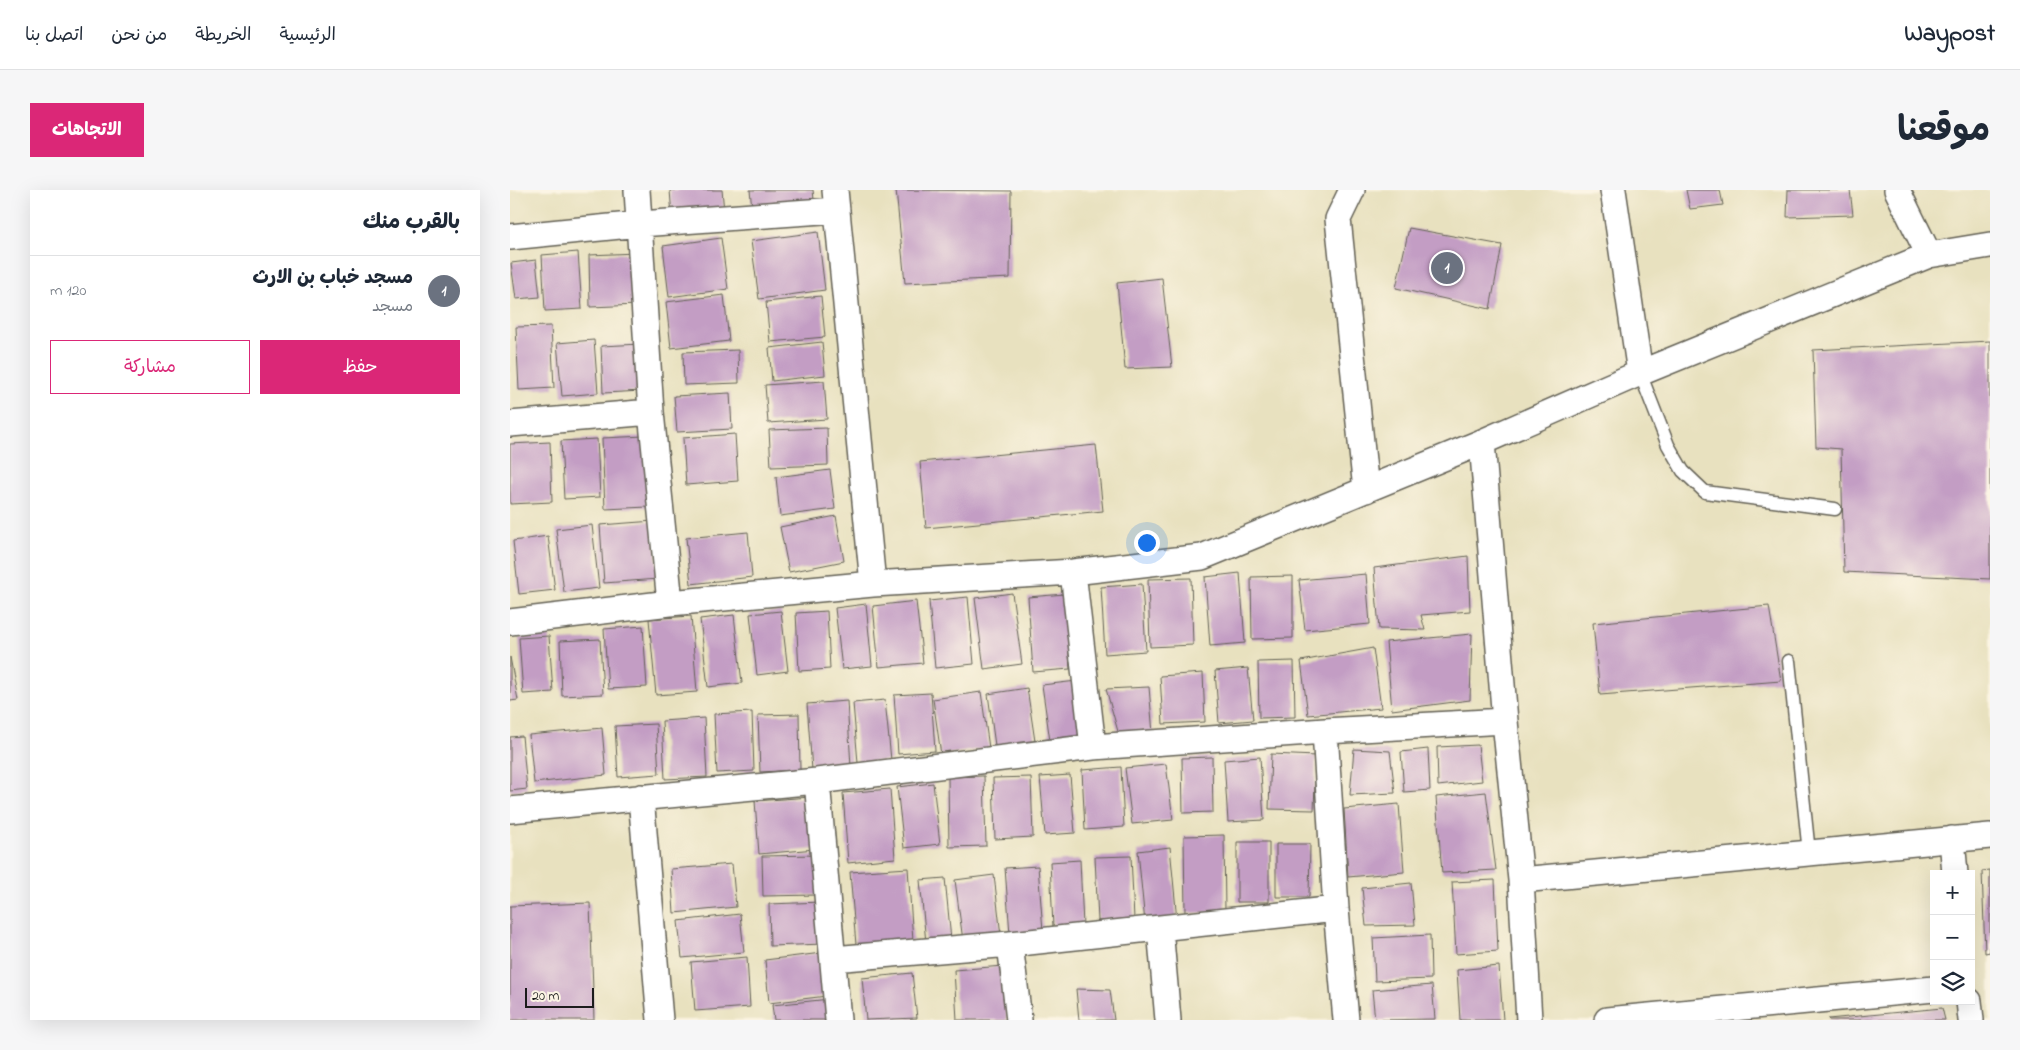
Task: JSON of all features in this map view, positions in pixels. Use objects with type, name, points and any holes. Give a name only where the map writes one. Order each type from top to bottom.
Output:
[{"type":"street","points":[[637,190],[651,412],[670,603]]},
{"type":"street","points":[[1352,190],[1338,220],[1366,490]]},
{"type":"street","points":[[1613,190],[1640,373]]},
{"type":"street","points":[[1897,190],[1929,255]]},
{"type":"street","points":[[510,237],[640,224],[836,200],[873,584]]},
{"type":"street","points":[[510,622],[670,603],[873,584],[1073,572],[1202,557],[1482,442],[1640,373],[1929,255],[1990,245]]},
{"type":"street","points":[[510,424],[651,412]]},
{"type":"street","points":[[1482,442],[1505,721],[1521,880],[1529,1020]]},
{"type":"street","points":[[1073,572],[1093,747]]},
{"type":"street","points":[[510,810],[817,781],[1093,747],[1505,721]]},
{"type":"street","points":[[1325,731],[1336,909],[1346,1020]]},
{"type":"street","points":[[817,781],[838,1020]]},
{"type":"street","points":[[641,797],[660,1020]]},
{"type":"street","points":[[1521,880],[1990,836]]},
{"type":"street","points":[[1952,839],[1955,870]]},
{"type":"street","points":[[833,959],[1010,944],[1336,909]]},
{"type":"street","points":[[1160,928],[1168,1020]]},
{"type":"street","points":[[1010,944],[1019,1020]]},
{"type":"street","points":[[1607,1020],[1930,990]]},
{"type":"street","points":[[1969,1005],[1971,1020]]},
{"type":"lane","points":[[1640,373],[1668,444],[1682,471],[1705,492],[1835,509]]},
{"type":"lane","points":[[1789,661],[1809,853]]},
{"type":"building","points":[[670,190],[722,190],[724,211],[672,216]]},
{"type":"building","points":[[750,190],[813,190],[814,200],[752,207]]},
{"type":"building","points":[[896,190],[1011,191],[1010,278],[905,283]]},
{"type":"building","points":[[1686,190],[1720,190],[1723,205],[1690,209]]},
{"type":"building","points":[[1788,190],[1850,190],[1853,215],[1787,217]]},
{"type":"building","points":[[1409,228],[1502,245],[1490,309],[1396,288]]},
{"type":"building","points":[[818,232],[825,290],[759,299],[751,241]]},
{"type":"building","points":[[721,238],[728,289],[669,297],[663,246]]},
{"type":"building","points":[[578,252],[582,309],[545,311],[542,255]]},
{"type":"building","points":[[636,253],[638,305],[590,307],[589,255]]},
{"type":"building","points":[[536,260],[540,297],[516,299],[511,263]]},
{"type":"building","points":[[1162,278],[1172,367],[1125,369],[1117,283]]},
{"type":"building","points":[[724,295],[729,341],[671,348],[666,302]]},
{"type":"building","points":[[821,296],[825,337],[770,342],[766,302]]},
{"type":"building","points":[[551,326],[554,388],[519,390],[516,327]]},
{"type":"building","points":[[594,340],[598,393],[562,396],[557,343]]},
{"type":"building","points":[[1990,341],[1990,579],[1844,572],[1841,449],[1816,447],[1813,350]]},
{"type":"building","points":[[822,342],[825,375],[772,381],[769,348]]},
{"type":"building","points":[[641,344],[643,391],[603,393],[601,346]]},
{"type":"building","points":[[738,350],[739,383],[684,385],[683,352]]},
{"type":"building","points":[[824,381],[827,419],[768,423],[765,385]]},
{"type":"building","points":[[730,393],[732,429],[677,432],[674,396]]},
{"type":"building","points":[[827,428],[828,465],[771,467],[769,430]]},
{"type":"building","points":[[735,434],[738,481],[686,485],[683,438]]},
{"type":"building","points":[[645,436],[648,507],[605,509],[602,438]]},
{"type":"building","points":[[597,439],[600,497],[564,499],[561,441]]},
{"type":"building","points":[[550,442],[552,502],[510,504],[510,444]]},
{"type":"building","points":[[1096,445],[1103,511],[926,528],[920,462]]},
{"type":"building","points":[[830,470],[835,509],[780,516],[776,477]]},
{"type":"building","points":[[836,516],[844,561],[789,572],[780,527]]},
{"type":"building","points":[[654,521],[658,579],[604,583],[600,525]]},
{"type":"building","points":[[592,525],[599,588],[564,592],[556,529]]},
{"type":"building","points":[[748,532],[752,577],[691,584],[686,538]]},
{"type":"building","points":[[548,536],[555,590],[519,594],[513,541]]},
{"type":"building","points":[[1468,556],[1470,611],[1421,615],[1425,630],[1379,629],[1374,568]]},
{"type":"building","points":[[1240,573],[1245,643],[1210,646],[1205,577]]},
{"type":"building","points":[[1366,574],[1370,624],[1305,630],[1299,580]]},
{"type":"building","points":[[1293,576],[1293,638],[1252,639],[1251,577]]},
{"type":"building","points":[[1191,578],[1193,645],[1150,647],[1148,579]]},
{"type":"building","points":[[1142,584],[1146,651],[1105,654],[1101,587]]},
{"type":"building","points":[[1012,593],[1022,664],[984,669],[975,598]]},
{"type":"building","points":[[1065,594],[1070,669],[1033,672],[1028,597]]},
{"type":"building","points":[[968,597],[974,664],[935,668],[929,601]]},
{"type":"building","points":[[916,601],[923,663],[879,667],[873,606]]},
{"type":"building","points":[[866,604],[872,666],[842,669],[835,608]]},
{"type":"building","points":[[1769,606],[1781,681],[1600,695],[1593,623]]},
{"type":"building","points":[[781,611],[788,671],[757,675],[750,614]]},
{"type":"building","points":[[827,611],[830,669],[799,671],[796,613]]},
{"type":"building","points":[[734,615],[742,683],[708,687],[700,619]]},
{"type":"building","points":[[691,616],[697,692],[656,695],[649,619]]},
{"type":"building","points":[[643,626],[647,687],[608,689],[604,629]]},
{"type":"building","points":[[1472,634],[1470,700],[1392,710],[1386,642]]},
{"type":"building","points":[[549,636],[553,692],[523,694],[519,638]]},
{"type":"building","points":[[600,639],[603,694],[562,696],[560,641]]},
{"type":"building","points":[[1373,648],[1381,708],[1308,715],[1301,661]]},
{"type":"building","points":[[510,657],[518,700],[510,701]]},
{"type":"building","points":[[1294,661],[1295,717],[1259,718],[1258,662]]},
{"type":"building","points":[[1248,668],[1253,720],[1219,723],[1215,671]]},
{"type":"building","points":[[1203,673],[1205,722],[1163,724],[1160,676]]},
{"type":"building","points":[[1077,681],[1084,737],[1050,741],[1042,685]]},
{"type":"building","points":[[1149,687],[1153,734],[1119,735],[1106,689]]},
{"type":"building","points":[[1027,688],[1036,748],[996,753],[988,694]]},
{"type":"building","points":[[981,692],[989,748],[941,755],[933,699]]},
{"type":"building","points":[[931,693],[935,751],[898,754],[894,695]]},
{"type":"building","points":[[885,700],[891,760],[858,763],[853,703]]},
{"type":"building","points":[[847,701],[851,767],[812,770],[807,704]]},
{"type":"building","points":[[752,712],[754,771],[717,773],[714,714]]},
{"type":"building","points":[[799,714],[800,770],[760,772],[758,715]]},
{"type":"building","points":[[704,718],[707,777],[665,779],[662,721]]},
{"type":"building","points":[[656,724],[659,774],[618,777],[615,726]]},
{"type":"building","points":[[602,728],[606,775],[534,783],[529,735]]},
{"type":"building","points":[[522,736],[527,789],[510,791],[510,737]]},
{"type":"building","points":[[1478,745],[1482,781],[1438,786],[1437,747]]},
{"type":"building","points":[[1354,749],[1390,751],[1395,793],[1350,795]]},
{"type":"building","points":[[1428,749],[1430,790],[1404,792],[1401,752]]},
{"type":"building","points":[[1271,754],[1316,756],[1314,810],[1269,809]]},
{"type":"building","points":[[1212,757],[1213,812],[1183,813],[1182,758]]},
{"type":"building","points":[[1260,757],[1264,820],[1228,822],[1224,760]]},
{"type":"building","points":[[1166,764],[1173,820],[1132,824],[1125,768]]},
{"type":"building","points":[[1121,767],[1124,827],[1085,830],[1082,770]]},
{"type":"building","points":[[1070,775],[1075,833],[1045,835],[1040,777]]},
{"type":"building","points":[[984,776],[986,846],[949,847],[948,777]]},
{"type":"building","points":[[1031,777],[1033,837],[995,839],[993,778]]},
{"type":"building","points":[[933,783],[940,844],[904,848],[897,787]]},
{"type":"building","points":[[890,789],[895,858],[848,863],[843,793]]},
{"type":"building","points":[[1486,792],[1496,870],[1442,873],[1436,797]]},
{"type":"building","points":[[811,797],[815,849],[759,854],[755,801]]},
{"type":"building","points":[[1399,804],[1404,872],[1348,877],[1344,809]]},
{"type":"building","points":[[1224,835],[1225,912],[1185,913],[1184,836]]},
{"type":"building","points":[[1237,842],[1269,842],[1269,902],[1237,902]]},
{"type":"building","points":[[1276,844],[1310,844],[1309,897],[1276,897]]},
{"type":"building","points":[[1170,847],[1177,920],[1145,923],[1138,851]]},
{"type":"building","points":[[817,855],[818,895],[763,896],[762,856]]},
{"type":"building","points":[[1131,856],[1134,919],[1098,921],[1095,857]]},
{"type":"building","points":[[1080,860],[1083,926],[1053,927],[1050,862]]},
{"type":"building","points":[[732,864],[736,907],[674,913],[671,869]]},
{"type":"building","points":[[1038,866],[1043,931],[1010,934],[1005,868]]},
{"type":"building","points":[[908,868],[913,941],[856,945],[850,872]]},
{"type":"building","points":[[1990,870],[1990,952],[1985,953],[1982,871]]},
{"type":"building","points":[[994,875],[1001,936],[963,941],[955,880]]},
{"type":"building","points":[[945,878],[951,940],[926,943],[920,880]]},
{"type":"building","points":[[1495,880],[1498,951],[1456,954],[1452,882]]},
{"type":"building","points":[[1411,883],[1415,925],[1366,926],[1362,888]]},
{"type":"building","points":[[822,902],[824,944],[770,946],[769,904]]},
{"type":"building","points":[[590,903],[594,1020],[510,1020],[510,906]]},
{"type":"building","points":[[740,914],[744,952],[682,958],[678,921]]},
{"type":"building","points":[[1430,935],[1431,979],[1375,981],[1373,938]]},
{"type":"building","points":[[830,952],[835,995],[769,1003],[765,960]]},
{"type":"building","points":[[747,957],[750,1007],[695,1011],[691,962]]},
{"type":"building","points":[[1003,966],[1007,1020],[957,1020],[954,970]]},
{"type":"building","points":[[1499,966],[1503,1020],[1460,1020],[1457,970]]},
{"type":"building","points":[[912,973],[917,1018],[866,1020],[862,978]]},
{"type":"building","points":[[1432,985],[1435,1019],[1375,1020],[1372,990]]},
{"type":"building","points":[[1076,989],[1110,990],[1114,1020],[1079,1020]]},
{"type":"building","points":[[830,999],[832,1020],[774,1020],[772,1005]]},
{"type":"building","points":[[1942,1008],[1945,1020],[1828,1019]]},
{"type":"place","name":"مسجد خباب بن الارث","points":[[1447,268]]}]
